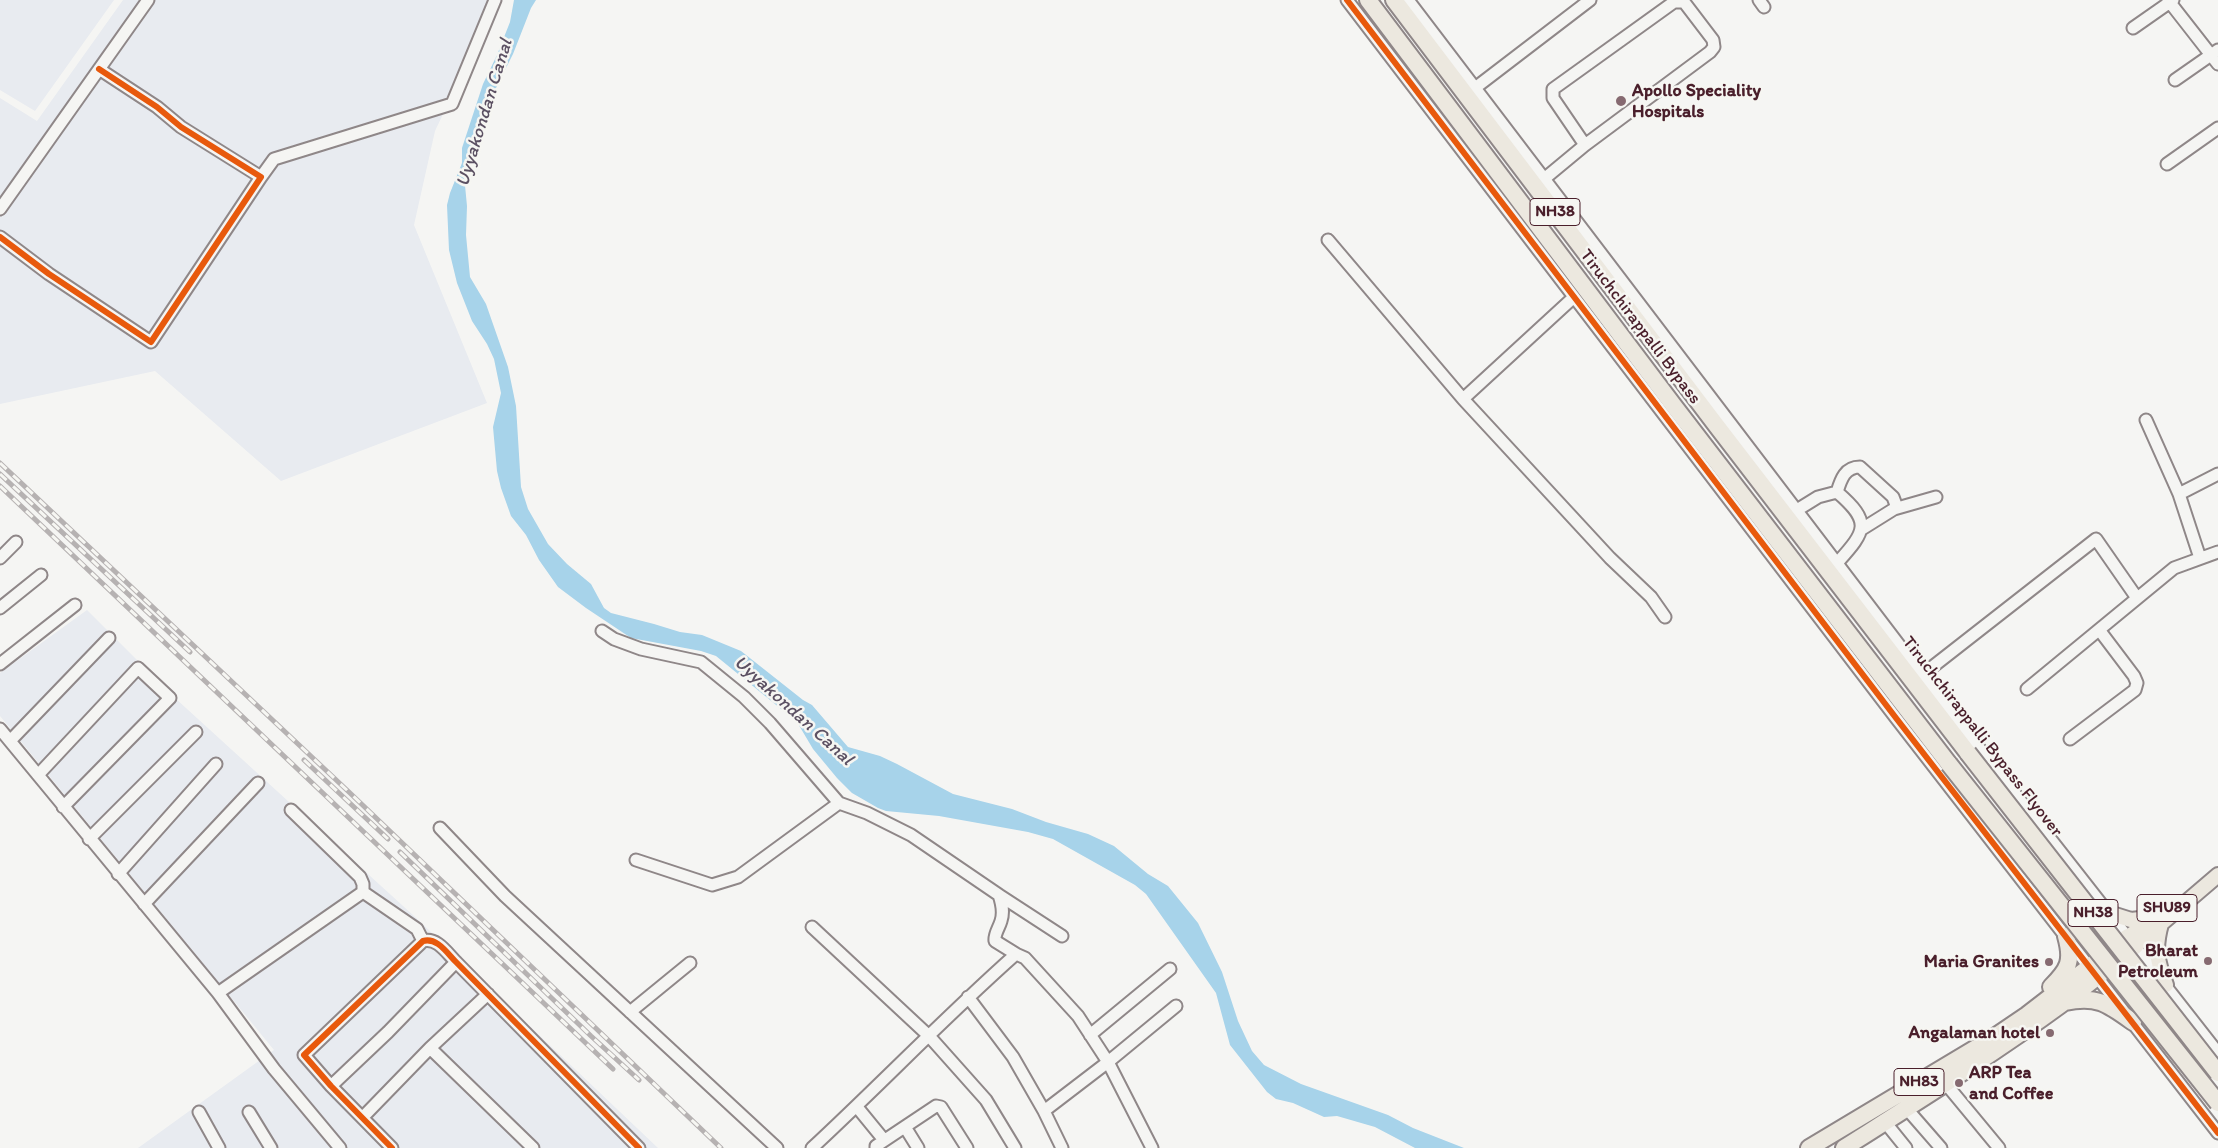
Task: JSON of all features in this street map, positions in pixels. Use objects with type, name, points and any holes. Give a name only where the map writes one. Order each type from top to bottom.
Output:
[{"type":"highway","name":"Tiruchchirappalli Bypass","points":[[1368,0],[1949,764],[2218,1103]]},
{"type":"highway","name":"Tiruchchirappalli Bypass","points":[[1394,0],[1716,425]]},
{"type":"highway","points":[[1716,425],[1734,429]]},
{"type":"highway","name":"Tiruchchirappalli Bypass Flyover","points":[[1716,425],[2218,1074]]},
{"type":"highway","name":"NH83","points":[[1809,1148],[1996,1036],[2028,1014],[2033,1001],[2062,976],[2069,966],[2070,948],[2066,936]]},
{"type":"highway","points":[[2028,1014],[2094,971],[2131,941]]},
{"type":"highway","name":"NH83","points":[[1844,1148],[1946,1084],[2065,1002],[2094,971]]},
{"type":"highway","points":[[2065,1002],[2090,998],[2106,1003],[2133,1022]]},
{"type":"main road","name":"SHU89","points":[[2131,941],[2213,879]]},
{"type":"main road","points":[[2109,913],[2131,920],[2157,921],[2156,952],[2166,985]]},
{"type":"street","points":[[0,209],[148,0]]},
{"type":"street","points":[[0,237],[49,274],[151,342],[274,159],[452,104],[495,0]]},
{"type":"street","points":[[1347,0],[1890,710],[2218,1133]]},
{"type":"street","points":[[1408,0],[1734,429],[1838,562],[1922,675],[2218,1053]]},
{"type":"street","points":[[1475,88],[1590,0]]},
{"type":"street","points":[[2133,28],[2170,1],[2216,56],[2174,80]]},
{"type":"street","points":[[1544,179],[1585,145],[1710,52],[1714,47],[1713,40],[1684,2],[1674,2],[1553,89],[1553,98],[1585,145]]},
{"type":"street","points":[[99,69],[157,107],[181,127],[261,177]]},
{"type":"street","points":[[2167,164],[2218,128]]},
{"type":"street","points":[[1328,240],[1464,399],[1610,558],[1651,597],[1665,617]]},
{"type":"street","points":[[1464,399],[1574,297]]},
{"type":"street","points":[[2146,420],[2179,494],[2200,558]]},
{"type":"street","points":[[1837,492],[1840,481],[1847,471],[1854,467],[1860,467],[1896,500],[1894,509]]},
{"type":"street","points":[[2179,494],[2218,474]]},
{"type":"street","points":[[1796,510],[1818,497],[1837,492]]},
{"type":"street","points":[[1837,492],[1856,511],[1862,529]]},
{"type":"street","points":[[1838,562],[1858,540],[1862,529],[1894,509],[1936,497]]},
{"type":"street","points":[[1922,675],[2096,539],[2137,598]]},
{"type":"street","points":[[0,558],[16,542]]},
{"type":"street","points":[[2027,689],[2100,631],[2174,568],[2218,552]]},
{"type":"street","points":[[0,608],[41,575]]},
{"type":"street","points":[[0,664],[75,604]]},
{"type":"street","points":[[602,631],[614,639],[641,649],[701,662],[744,697],[839,803],[867,813],[911,835],[999,896],[1062,936]]},
{"type":"street","points":[[2070,739],[2135,690],[2137,683],[2134,676],[2100,631]]},
{"type":"street","points":[[10,741],[109,638]]},
{"type":"street","points":[[38,775],[138,668],[170,698],[63,806]]},
{"type":"street","points":[[0,729],[218,993],[274,1069],[340,1148]]},
{"type":"street","points":[[89,839],[196,732]]},
{"type":"street","points":[[118,874],[216,764]]},
{"type":"street","points":[[144,904],[258,783]]},
{"type":"street","points":[[636,860],[712,885],[725,882],[738,877],[839,803]]},
{"type":"street","points":[[291,810],[360,877],[363,884],[363,892]]},
{"type":"street","points":[[440,828],[505,896],[777,1148]]},
{"type":"street","points":[[218,993],[363,892]]},
{"type":"street","points":[[363,892],[417,929],[423,941]]},
{"type":"street","points":[[999,896],[1002,907],[1002,919],[994,937],[997,944],[1025,958],[1078,1016],[1108,1062],[1152,1148]]},
{"type":"street","points":[[812,927],[929,1036],[986,1100],[1015,1148]]},
{"type":"street","points":[[392,1148],[331,1086],[304,1055],[423,941],[430,939],[436,942],[488,994],[638,1148]]},
{"type":"street","points":[[812,1148],[857,1107],[968,997],[1016,954]]},
{"type":"street","points":[[331,1086],[388,1032],[456,962]]},
{"type":"street","points":[[630,1012],[690,963]]},
{"type":"street","points":[[1090,1035],[1170,969]]},
{"type":"street","points":[[363,1117],[430,1048],[488,994]]},
{"type":"street","points":[[968,997],[1013,1057],[1044,1111],[1062,1148]]},
{"type":"street","points":[[1044,1111],[1176,1006]]},
{"type":"street","points":[[430,1048],[533,1148]]},
{"type":"street","points":[[1946,1084],[1999,1148]]},
{"type":"street","points":[[857,1107],[880,1144],[936,1106],[941,1107],[967,1148]]},
{"type":"street","points":[[1907,1109],[1941,1148]]},
{"type":"street","points":[[199,1112],[219,1148]]},
{"type":"street","points":[[249,1112],[271,1148]]},
{"type":"street","points":[[1885,1122],[1906,1148]]},
{"type":"street","points":[[905,1126],[918,1148]]},
{"type":"shaded area","points":[[0,0],[114,0],[35,111],[0,90]]},
{"type":"shaded area","points":[[123,0],[497,0],[435,131],[414,225],[487,403],[281,481],[155,371],[0,404],[0,98],[37,121]]},
{"type":"shaded area","points":[[87,610],[175,698],[414,916],[658,1148],[138,1148],[274,1050],[0,716],[0,673]]},
{"type":"water","name":"Uyyakondan Canal","points":[[514,0],[536,0],[496,88],[464,175],[467,206],[466,235],[470,277],[486,304],[508,367],[516,406],[521,487],[528,509],[548,544],[567,564],[591,584],[604,608],[611,613],[680,632],[702,635],[741,651],[812,705],[848,747],[880,756],[953,794],[1012,809],[1046,822],[1088,834],[1114,846],[1148,874],[1168,886],[1198,923],[1222,972],[1238,1021],[1252,1051],[1264,1065],[1301,1084],[1388,1115],[1413,1128],[1464,1148],[1415,1148],[1375,1127],[1337,1116],[1324,1117],[1293,1103],[1276,1099],[1267,1092],[1230,1045],[1216,993],[1146,894],[1135,885],[1053,839],[1028,832],[939,816],[886,811],[878,808],[852,793],[837,778],[813,749],[797,722],[716,656],[701,651],[631,638],[558,587],[539,560],[526,535],[511,516],[501,488],[497,471],[493,427],[501,393],[494,359],[472,321],[457,283],[449,250],[447,205],[450,193],[462,163],[462,148],[483,84],[510,22]]},
{"type":"railway","points":[[0,463],[350,793],[721,1148]]},
{"type":"railway","points":[[0,474],[190,652]]},
{"type":"railway","points":[[0,486],[613,1069]]},
{"type":"railway","points":[[304,760],[388,839]]},
{"type":"railway","points":[[400,852],[639,1080]]},
{"type":"cycle path","points":[[1347,0],[1896,718],[2218,1133]]},
{"type":"cycle path","points":[[0,237],[49,274],[151,342],[261,177],[181,127],[157,107],[99,69]]},
{"type":"cycle path","points":[[392,1148],[331,1086],[304,1055],[423,941],[428,940],[433,941],[445,950],[639,1148]]},
{"type":"place","name":"Apollo Speciality Hospitals","points":[[1621,101]]},
{"type":"place","name":"Bharat Petroleum","points":[[2208,961]]},
{"type":"place","name":"Maria Granites","points":[[2049,962]]},
{"type":"place","name":"Angalaman hotel","points":[[2050,1033]]},
{"type":"place","name":"ARP Tea and Coffee","points":[[1959,1083]]}]
